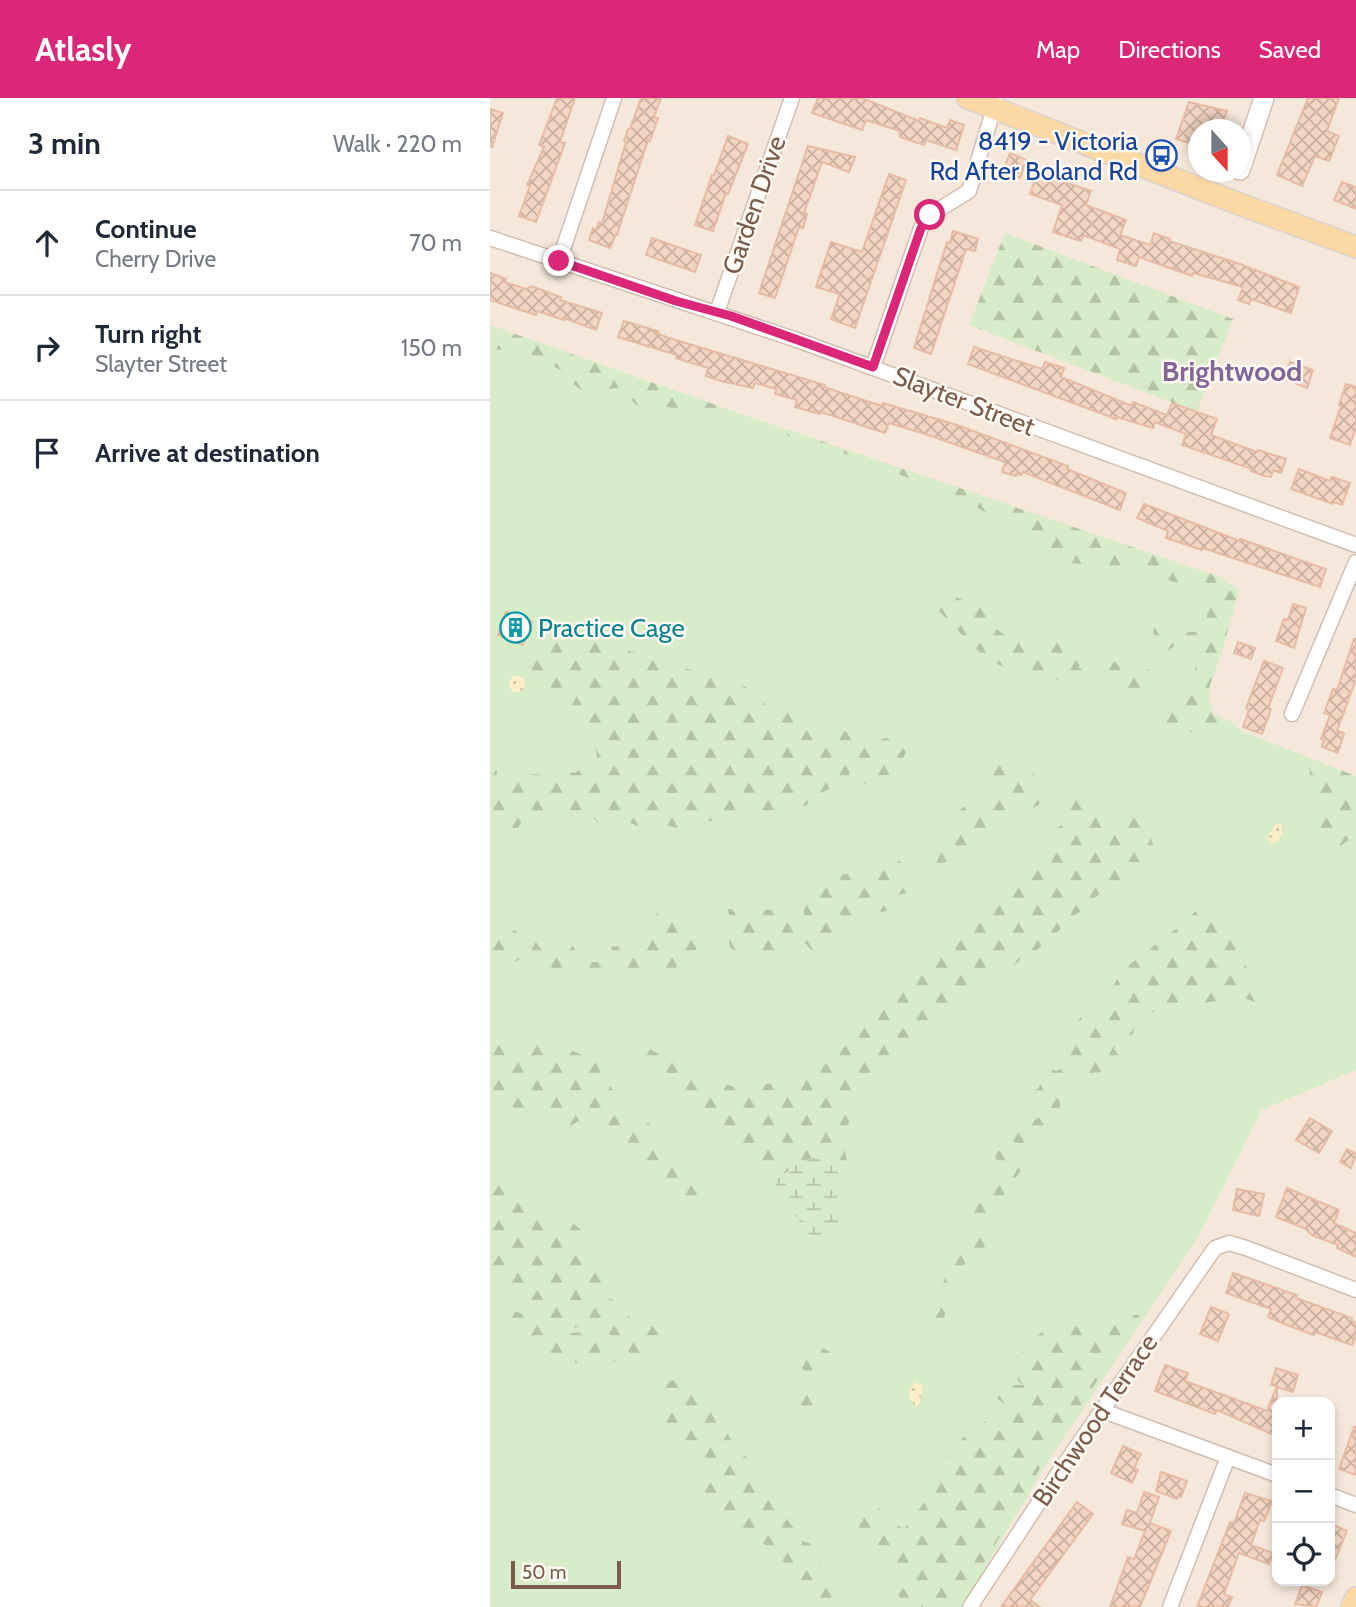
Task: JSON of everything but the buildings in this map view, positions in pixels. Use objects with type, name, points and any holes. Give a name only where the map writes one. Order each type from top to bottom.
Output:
[{"type":"main road","points":[[968,98],[995,103],[1234,202],[1356,247]]},
{"type":"main road","points":[[1352,1607],[1356,1598]]},
{"type":"street","points":[[559,261],[614,98]]},
{"type":"street","name":"Garden Drive","points":[[717,312],[792,98]]},
{"type":"street","points":[[1251,138],[1264,98]]},
{"type":"street","points":[[873,367],[921,228],[930,215],[969,191],[995,103]]},
{"type":"street","points":[[1234,202],[1238,182]]},
{"type":"street","name":"Slayter Street","points":[[490,238],[676,301],[717,312],[873,367],[1356,545]]},
{"type":"street","points":[[1292,714],[1356,562]]},
{"type":"street","name":"Birchwood Terrace","points":[[970,1607],[1210,1253],[1220,1245],[1229,1243],[1356,1290]]},
{"type":"street","points":[[1102,1409],[1272,1473]]},
{"type":"street","points":[[1170,1607],[1228,1457]]},
{"type":"street","points":[[1335,1497],[1356,1505]]},
{"type":"shaded area","name":"Brightwood","points":[[490,98],[1356,98],[1356,776],[1240,731],[1234,723],[1213,715],[1209,699],[1210,685],[1222,652],[1220,577],[490,325]]},
{"type":"shaded area","points":[[1356,1070],[1356,1607],[962,1607],[1051,1457],[1198,1237],[1262,1110]]},
{"type":"green space","points":[[1005,233],[1233,319],[1197,412],[969,325]]},
{"type":"green space","points":[[490,325],[1220,577],[1239,590],[1210,685],[1209,699],[1213,714],[1234,723],[1241,731],[1356,776],[1356,1070],[1262,1110],[1198,1237],[1051,1457],[962,1607],[490,1607]]},
{"type":"green space","points":[[490,325],[727,409],[715,416],[700,412],[685,418],[674,413],[669,407],[636,405],[631,399],[629,387],[583,391],[573,384],[569,374],[544,362],[522,363],[503,350],[490,349]]},
{"type":"green space","points":[[786,429],[1220,577],[1239,590],[1210,685],[1209,699],[1213,714],[1234,723],[1208,724],[1198,731],[1183,733],[1169,727],[1163,719],[1166,700],[1150,692],[1135,690],[1112,694],[1103,688],[1097,678],[1071,676],[1035,685],[983,656],[928,600],[928,592],[939,588],[974,606],[992,600],[1000,604],[994,627],[1007,637],[1017,629],[1038,640],[1050,638],[1076,645],[1086,656],[1078,668],[1095,671],[1109,661],[1148,669],[1158,677],[1161,690],[1175,698],[1176,692],[1186,686],[1184,677],[1187,672],[1193,672],[1196,667],[1195,659],[1187,644],[1176,644],[1169,651],[1156,643],[1153,632],[1156,624],[1170,620],[1178,632],[1200,632],[1200,626],[1207,619],[1207,605],[1212,599],[1212,592],[1203,588],[1193,590],[1155,574],[1128,573],[1113,567],[1071,563],[1063,555],[1054,559],[1048,556],[1047,549],[1039,542],[958,497],[851,456],[788,436]]},
{"type":"green space","points":[[558,625],[566,626],[570,635],[564,648],[564,656],[573,654],[576,648],[574,637],[580,636],[744,686],[760,695],[770,715],[775,714],[779,707],[790,707],[835,733],[841,729],[856,738],[858,744],[864,747],[871,740],[877,746],[880,740],[885,738],[903,742],[906,753],[900,763],[901,771],[895,775],[886,775],[876,788],[872,788],[869,784],[860,785],[856,768],[850,767],[848,784],[835,791],[833,788],[825,791],[806,806],[786,807],[775,813],[758,809],[736,818],[692,826],[676,828],[667,825],[645,829],[628,822],[604,827],[594,819],[578,819],[568,823],[558,817],[532,817],[521,823],[515,832],[504,833],[497,826],[490,824],[492,768],[497,771],[496,780],[501,785],[508,786],[532,774],[542,775],[555,768],[566,776],[571,772],[575,773],[587,763],[593,768],[599,766],[594,742],[573,726],[568,712],[578,694],[577,676],[573,677],[565,699],[558,699],[540,686],[536,687],[527,676],[535,650],[552,644],[554,641],[550,630]]},
{"type":"green space","points":[[1304,756],[1356,776],[1356,844],[1351,838],[1341,846],[1332,845],[1324,832],[1311,824],[1312,816],[1319,813],[1320,803]]},
{"type":"green space","points":[[998,760],[1019,764],[1023,769],[1033,772],[1034,781],[1030,785],[1042,794],[1039,805],[1033,808],[1031,813],[1000,824],[986,801],[987,790],[968,767]]},
{"type":"green space","points":[[1078,796],[1094,799],[1102,811],[1121,818],[1128,817],[1129,808],[1142,808],[1148,824],[1154,827],[1151,838],[1154,848],[1145,862],[1125,862],[1121,879],[1090,901],[1082,911],[1069,918],[1065,925],[1038,949],[967,998],[958,1008],[939,1011],[924,1029],[885,1058],[880,1071],[857,1096],[853,1117],[848,1124],[851,1139],[845,1152],[849,1171],[837,1196],[839,1224],[829,1233],[815,1238],[810,1235],[762,1162],[746,1159],[737,1144],[728,1139],[720,1125],[708,1125],[704,1116],[690,1109],[687,1101],[674,1097],[670,1091],[669,1078],[647,1058],[647,1050],[660,1055],[670,1055],[676,1063],[686,1061],[694,1066],[699,1076],[734,1087],[785,1082],[823,1066],[837,1055],[875,1008],[932,958],[974,915],[997,885],[1007,881],[1027,858],[1047,843],[1050,833],[1066,822],[1063,815],[1067,805]]},
{"type":"green space","points":[[968,804],[978,805],[992,833],[970,844],[939,867],[936,863],[952,822]]},
{"type":"green space","points":[[892,857],[915,873],[915,891],[898,895],[890,910],[882,912],[873,909],[855,925],[849,935],[824,946],[822,950],[813,952],[806,944],[799,944],[778,959],[761,961],[756,944],[748,943],[738,954],[730,947],[729,941],[721,945],[714,941],[717,938],[745,937],[728,909],[782,910],[801,917],[804,910],[799,899],[814,892],[835,875],[848,874],[859,881],[867,871],[878,868],[883,861]]},
{"type":"green space","points":[[1205,901],[1224,909],[1225,921],[1239,939],[1235,955],[1247,968],[1259,969],[1264,991],[1262,1001],[1258,1003],[1235,995],[1232,999],[1211,1002],[1189,1010],[1147,1014],[1135,1024],[1133,1034],[1116,1041],[1114,1049],[1120,1059],[1120,1065],[1114,1070],[1071,1075],[1071,1098],[1060,1103],[1060,1110],[1053,1116],[1029,1160],[1005,1192],[990,1237],[983,1249],[962,1266],[944,1319],[937,1324],[933,1322],[931,1315],[949,1268],[974,1236],[975,1231],[968,1223],[966,1207],[976,1202],[970,1185],[982,1180],[1001,1185],[1006,1178],[999,1171],[1000,1163],[989,1151],[987,1142],[997,1138],[1022,1157],[1026,1154],[1024,1144],[1015,1143],[1006,1133],[1013,1108],[1025,1110],[1035,1119],[1043,1117],[1044,1112],[1027,1099],[1029,1093],[1039,1088],[1041,1081],[1049,1080],[1046,1072],[1049,1069],[1057,1071],[1062,1068],[1073,1045],[1075,1024],[1081,1017],[1095,1014],[1124,969],[1186,921]]},
{"type":"green space","points":[[664,906],[679,908],[675,918],[684,922],[701,914],[699,924],[703,933],[698,949],[691,951],[674,969],[558,971],[530,955],[504,967],[490,966],[490,945],[497,937],[496,928],[501,927],[512,929],[524,938],[534,940],[543,952],[554,944],[572,945],[580,962],[607,962],[613,955],[611,947],[623,945],[621,937],[625,932],[653,937],[655,944],[662,943],[656,916]]},
{"type":"green space","points":[[490,1026],[506,1039],[539,1037],[548,1045],[573,1051],[601,1064],[603,1073],[622,1106],[642,1116],[683,1163],[698,1193],[695,1199],[686,1199],[677,1204],[661,1197],[661,1186],[637,1174],[635,1163],[628,1159],[626,1151],[617,1148],[604,1130],[584,1127],[579,1121],[566,1128],[553,1127],[541,1113],[502,1105],[500,1100],[490,1097]]},
{"type":"green space","points":[[816,1157],[836,1169],[844,1181],[837,1196],[839,1224],[829,1233],[815,1238],[806,1232],[774,1181],[803,1161]]},
{"type":"green space","points":[[490,1170],[531,1210],[560,1229],[574,1224],[581,1230],[585,1237],[577,1257],[602,1273],[608,1298],[622,1307],[631,1321],[644,1321],[654,1327],[664,1351],[660,1356],[639,1361],[605,1330],[593,1325],[571,1328],[537,1317],[513,1303],[490,1271]]},
{"type":"green space","points":[[504,1307],[572,1333],[596,1335],[616,1349],[616,1361],[587,1367],[548,1352],[503,1309]]},
{"type":"green space","points":[[1105,1310],[1113,1312],[1116,1322],[1127,1323],[1134,1315],[1141,1315],[1048,1455],[958,1607],[907,1607],[898,1595],[899,1581],[884,1561],[882,1557],[885,1555],[876,1550],[861,1531],[853,1509],[864,1501],[876,1498],[886,1518],[905,1528],[923,1504],[932,1477],[946,1460],[947,1451],[964,1436],[973,1434],[986,1420],[992,1421],[993,1415],[1006,1408],[1007,1406],[995,1397],[1006,1391],[1006,1385],[1022,1385],[1011,1372],[1037,1335],[1052,1328],[1061,1329],[1067,1323],[1082,1327],[1087,1334],[1097,1321],[1105,1320]]},
{"type":"green space","points":[[820,1346],[835,1359],[834,1368],[821,1383],[817,1399],[797,1357],[803,1348]]},
{"type":"green space","points":[[791,1360],[816,1409],[816,1423],[805,1428],[798,1423],[794,1414],[793,1402],[800,1394],[788,1378],[788,1361]]},
{"type":"green space","points":[[678,1378],[699,1388],[706,1396],[734,1444],[765,1477],[762,1483],[766,1497],[804,1542],[810,1543],[831,1579],[864,1602],[867,1607],[821,1605],[811,1598],[778,1554],[750,1534],[713,1519],[708,1514],[704,1498],[705,1487],[689,1452],[677,1442],[663,1436],[663,1405],[657,1390],[663,1384]]},
{"type":"sand","points":[[517,676],[523,678],[523,690],[517,692],[511,690],[509,684],[511,678]]},
{"type":"sand","points":[[1276,824],[1281,824],[1282,833],[1277,842],[1270,844],[1267,837]]},
{"type":"sand","points":[[917,1382],[923,1386],[919,1404],[915,1407],[909,1397],[911,1387]]},
{"type":"place","name":"8419 - Victoria Rd After Boland Rd","points":[[1161,156]]},
{"type":"place","name":"Practice Cage","points":[[515,628]]},
{"type":"district","name":"Brightwood","points":[[1232,371]]},
{"type":"route","points":[[559,261],[676,301],[731,316],[873,367],[921,228],[930,215]]}]
